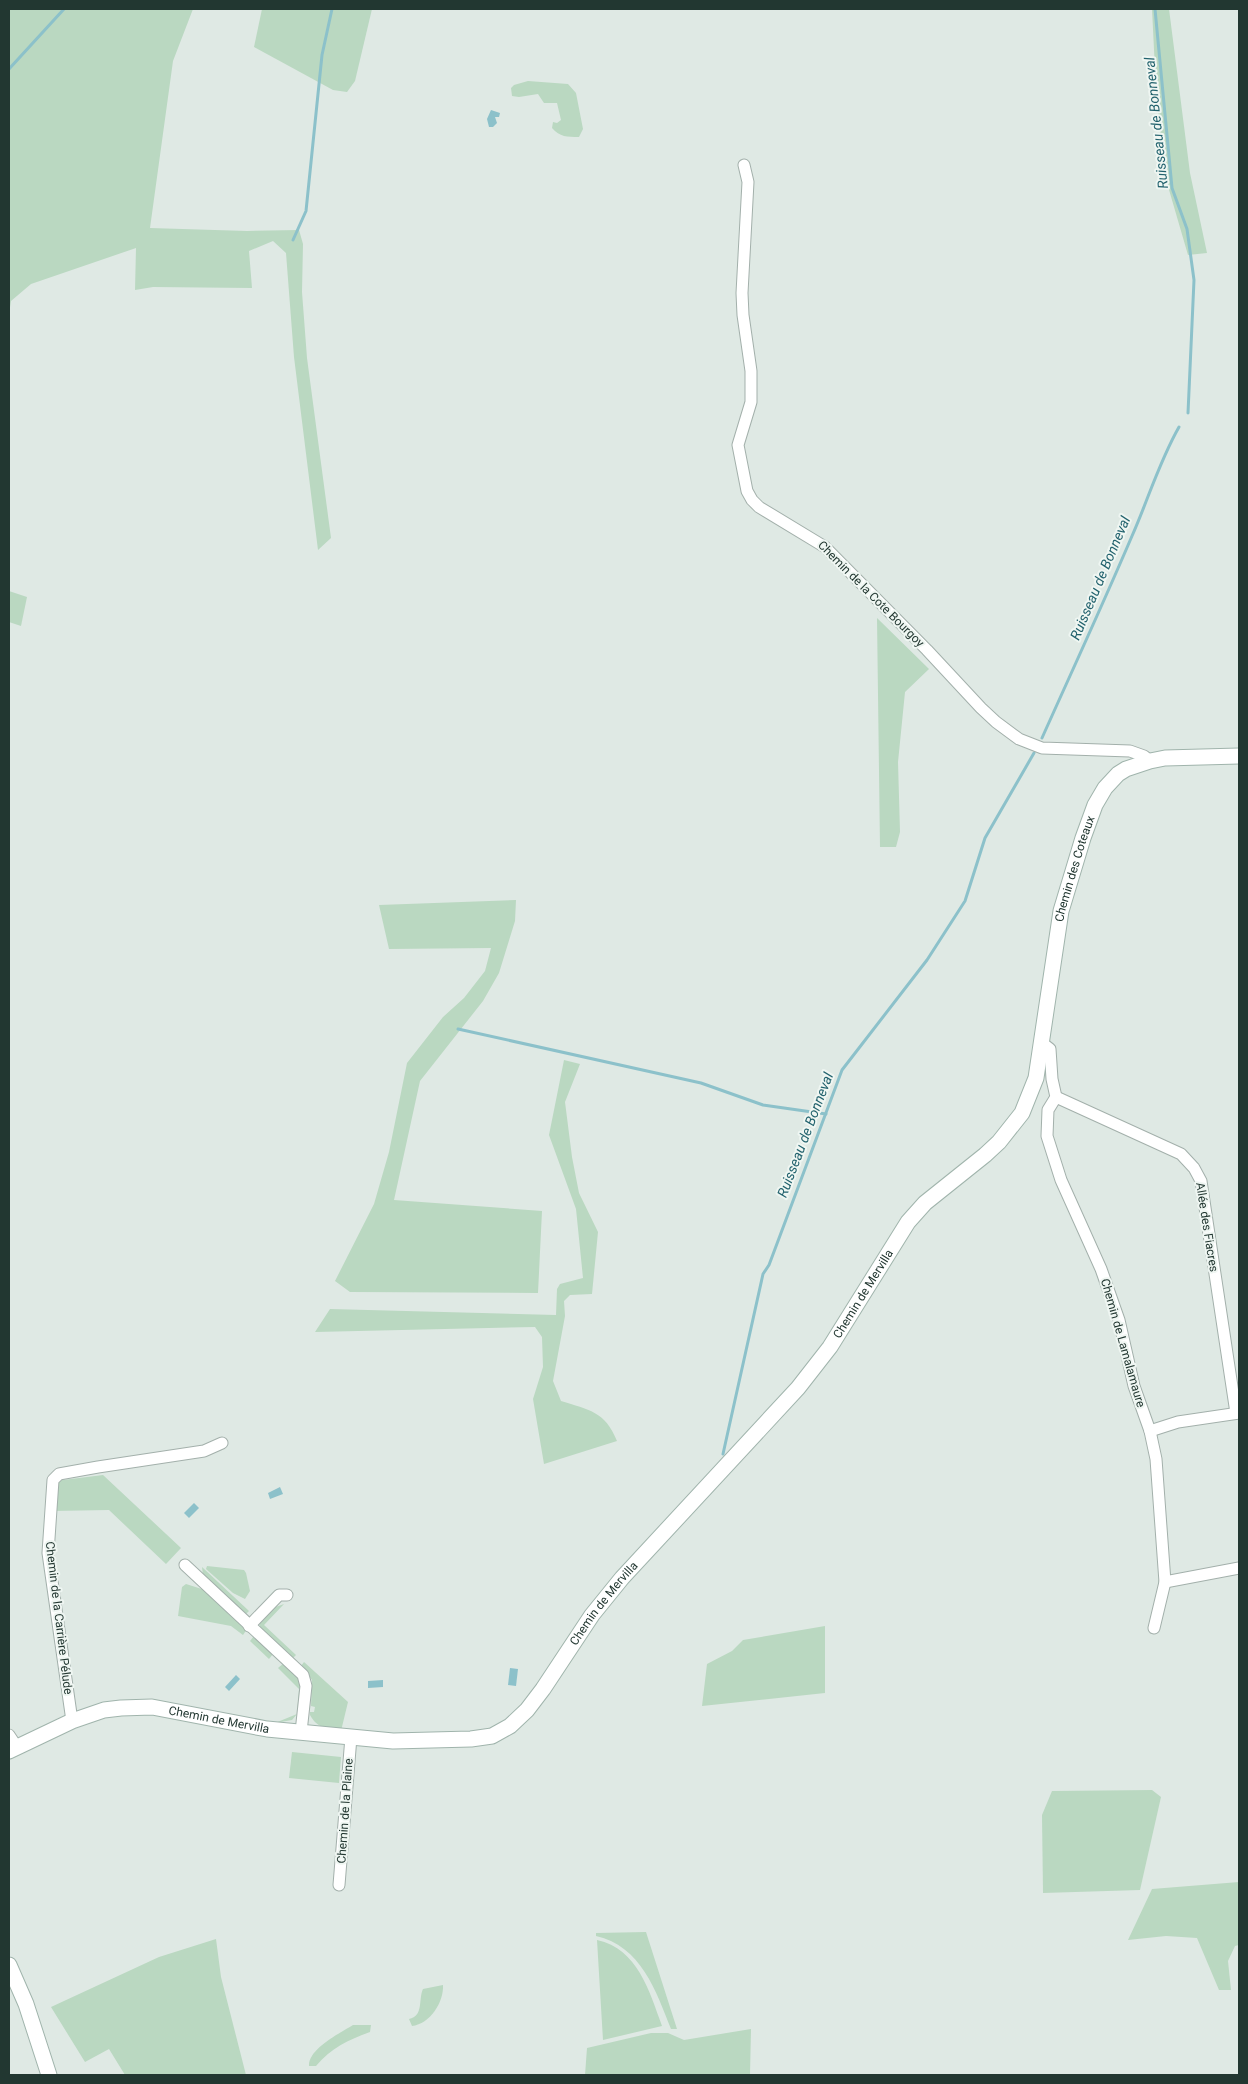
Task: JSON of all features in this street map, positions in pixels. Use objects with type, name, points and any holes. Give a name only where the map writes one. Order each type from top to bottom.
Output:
[{"type":"street","name":"Chemin de la Cote Bourgoy","points":[[744,165],[748,182],[742,293],[743,315],[751,371],[751,402],[738,445],[739,459],[747,490],[752,500],[759,507],[825,547],[927,650],[981,708],[1019,739],[1042,748],[1130,751],[1144,756],[1150,761]]},
{"type":"street","name":"Chemin des Coteaux","points":[[1031,1094],[1036,1078],[1061,911],[1083,838],[1095,805],[1104,788],[1126,769],[1150,761],[1174,757],[1239,756]]},
{"type":"street","points":[[1041,1042],[1050,1049],[1052,1079],[1056,1097]]},
{"type":"street","name":"Chemin de Mervilla","points":[[12,1744],[104,1710],[121,1708],[152,1707],[267,1729],[393,1741],[471,1739],[492,1736],[510,1726],[527,1710],[543,1689],[592,1615],[622,1578],[809,1374],[830,1347],[908,1222],[925,1203],[985,1156],[999,1142],[1022,1113],[1031,1094]]},
{"type":"street","name":"Allée des Fiacres","points":[[1056,1097],[1181,1154],[1194,1168],[1201,1181],[1238,1413]]},
{"type":"street","name":"Chemin de Lamalamaure","points":[[1056,1097],[1048,1110],[1047,1136],[1061,1180],[1101,1269],[1119,1320],[1134,1386],[1150,1431],[1156,1459],[1165,1582],[1154,1628]]},
{"type":"street","points":[[1150,1431],[1178,1422],[1238,1413]]},
{"type":"street","name":"Chemin de la Carrière Pélude","points":[[72,1721],[48,1553],[53,1480],[59,1474],[98,1466],[204,1451],[222,1443]]},
{"type":"street","points":[[184,1565],[302,1676],[306,1686],[301,1732]]},
{"type":"street","points":[[1165,1582],[1239,1568]]},
{"type":"street","points":[[249,1626],[280,1595],[287,1595]]},
{"type":"street","name":"Chemin de la Plaine","points":[[339,1885],[351,1737]]},
{"type":"street","points":[[9,1966],[26,2004],[49,2075]]},
{"type":"green space","points":[[9,9],[193,9],[173,61],[150,228],[247,231],[299,230],[303,244],[302,292],[307,358],[331,538],[318,550],[294,357],[286,253],[273,241],[249,251],[252,288],[153,287],[135,290],[136,248],[31,284],[11,301],[9,314]]},
{"type":"green space","points":[[262,9],[372,9],[355,81],[347,92],[333,90],[254,47]]},
{"type":"green space","points":[[1152,9],[1169,9],[1190,173],[1207,253],[1188,255],[1165,176],[1156,90]]},
{"type":"green space","points":[[528,81],[568,84],[576,93],[583,129],[579,137],[564,136],[552,128],[553,122],[557,123],[561,120],[557,103],[544,103],[538,94],[519,97],[512,96],[511,88],[514,85]]},
{"type":"green space","points":[[9,591],[27,597],[21,626],[9,622]]},
{"type":"green space","points":[[877,618],[929,669],[905,692],[898,762],[900,832],[896,847],[880,847]]},
{"type":"green space","points":[[516,900],[515,921],[499,973],[483,1001],[420,1081],[394,1200],[542,1211],[538,1293],[350,1292],[335,1281],[374,1204],[389,1152],[407,1063],[443,1017],[464,998],[485,971],[491,948],[389,949],[379,905]]},
{"type":"green space","points":[[564,1060],[580,1064],[565,1102],[579,1193],[598,1232],[592,1294],[570,1295],[564,1301],[565,1316],[553,1381],[561,1401],[595,1413],[607,1423],[617,1441],[544,1464],[533,1399],[543,1367],[542,1337],[535,1327],[315,1332],[330,1309],[556,1315],[557,1289],[560,1284],[583,1278],[576,1209],[549,1135]]},
{"type":"green space","points":[[103,1475],[181,1548],[166,1564],[109,1510],[51,1511],[55,1482],[61,1476],[63,1480]]},
{"type":"green space","points":[[207,1566],[244,1570],[250,1591],[245,1599],[233,1593],[206,1569]]},
{"type":"green space","points":[[202,1567],[249,1611],[245,1615],[203,1575]]},
{"type":"green space","points":[[186,1584],[205,1590],[247,1629],[243,1635],[231,1626],[178,1616],[182,1587]]},
{"type":"green space","points":[[284,1604],[264,1625],[296,1655],[292,1659],[260,1628],[259,1621],[270,1609]]},
{"type":"green space","points":[[825,1626],[825,1693],[702,1706],[707,1664],[732,1651],[743,1640]]},
{"type":"green space","points":[[254,1636],[273,1654],[269,1659],[250,1641]]},
{"type":"green space","points":[[304,1662],[348,1702],[341,1731],[319,1725],[310,1715],[310,1712],[314,1712],[315,1707],[311,1706],[312,1680],[301,1666]]},
{"type":"green space","points":[[284,1663],[302,1681],[297,1714],[299,1689],[278,1668]]},
{"type":"green space","points":[[297,1714],[292,1720],[275,1723]]},
{"type":"green space","points":[[292,1752],[341,1757],[339,1783],[289,1778]]},
{"type":"green space","points":[[1152,1790],[1161,1797],[1140,1890],[1043,1893],[1042,1815],[1052,1791]]},
{"type":"green space","points":[[1239,1882],[1239,1945],[1235,1946],[1228,1961],[1231,1990],[1219,1990],[1197,1938],[1166,1936],[1128,1940],[1152,1889]]},
{"type":"green space","points":[[646,1932],[677,2029],[671,2029],[653,1986],[636,1960],[625,1949],[612,1941],[596,1936],[596,1933]]},
{"type":"green space","points":[[216,1939],[221,1977],[246,2075],[125,2075],[109,2049],[85,2062],[51,2007],[159,1957]]},
{"type":"green space","points":[[597,1940],[623,1952],[632,1962],[647,1986],[662,2026],[603,2040]]},
{"type":"green space","points":[[443,1985],[443,1992],[435,2011],[425,2021],[412,2026],[409,2019],[417,2015],[419,2011],[423,1989]]},
{"type":"green space","points":[[353,2025],[371,2025],[370,2032],[340,2045],[316,2066],[309,2066],[310,2060],[319,2048]]},
{"type":"green space","points":[[751,2029],[750,2075],[585,2075],[587,2048],[651,2033],[668,2033],[684,2040]]},
{"type":"water","points":[[491,110],[500,113],[499,117],[495,117],[497,123],[493,127],[489,127],[487,119]]},
{"type":"water","points":[[280,1487],[283,1494],[270,1499],[268,1493]]},
{"type":"water","points":[[194,1503],[199,1508],[189,1518],[184,1513]]},
{"type":"water","points":[[510,1668],[518,1669],[516,1686],[508,1685]]},
{"type":"water","points":[[236,1675],[240,1679],[229,1691],[225,1687]]},
{"type":"water","points":[[383,1680],[383,1687],[368,1688],[368,1681]]},
{"type":"waterway","points":[[9,69],[64,9]]},
{"type":"waterway","points":[[293,240],[306,211],[322,55],[332,9]]},
{"type":"waterway","name":"Ruisseau de Bonneval","points":[[1155,9],[1172,188],[1187,229],[1194,280],[1188,413]]},
{"type":"waterway","name":"Ruisseau de Bonneval","points":[[1042,738],[1138,522],[1165,454],[1179,427]]},
{"type":"waterway","name":"Ruisseau de Bonneval","points":[[723,1454],[763,1274],[769,1265],[842,1070],[927,960],[965,901],[985,838],[1034,753]]},
{"type":"waterway","points":[[458,1029],[701,1083],[763,1105],[826,1114]]}]
